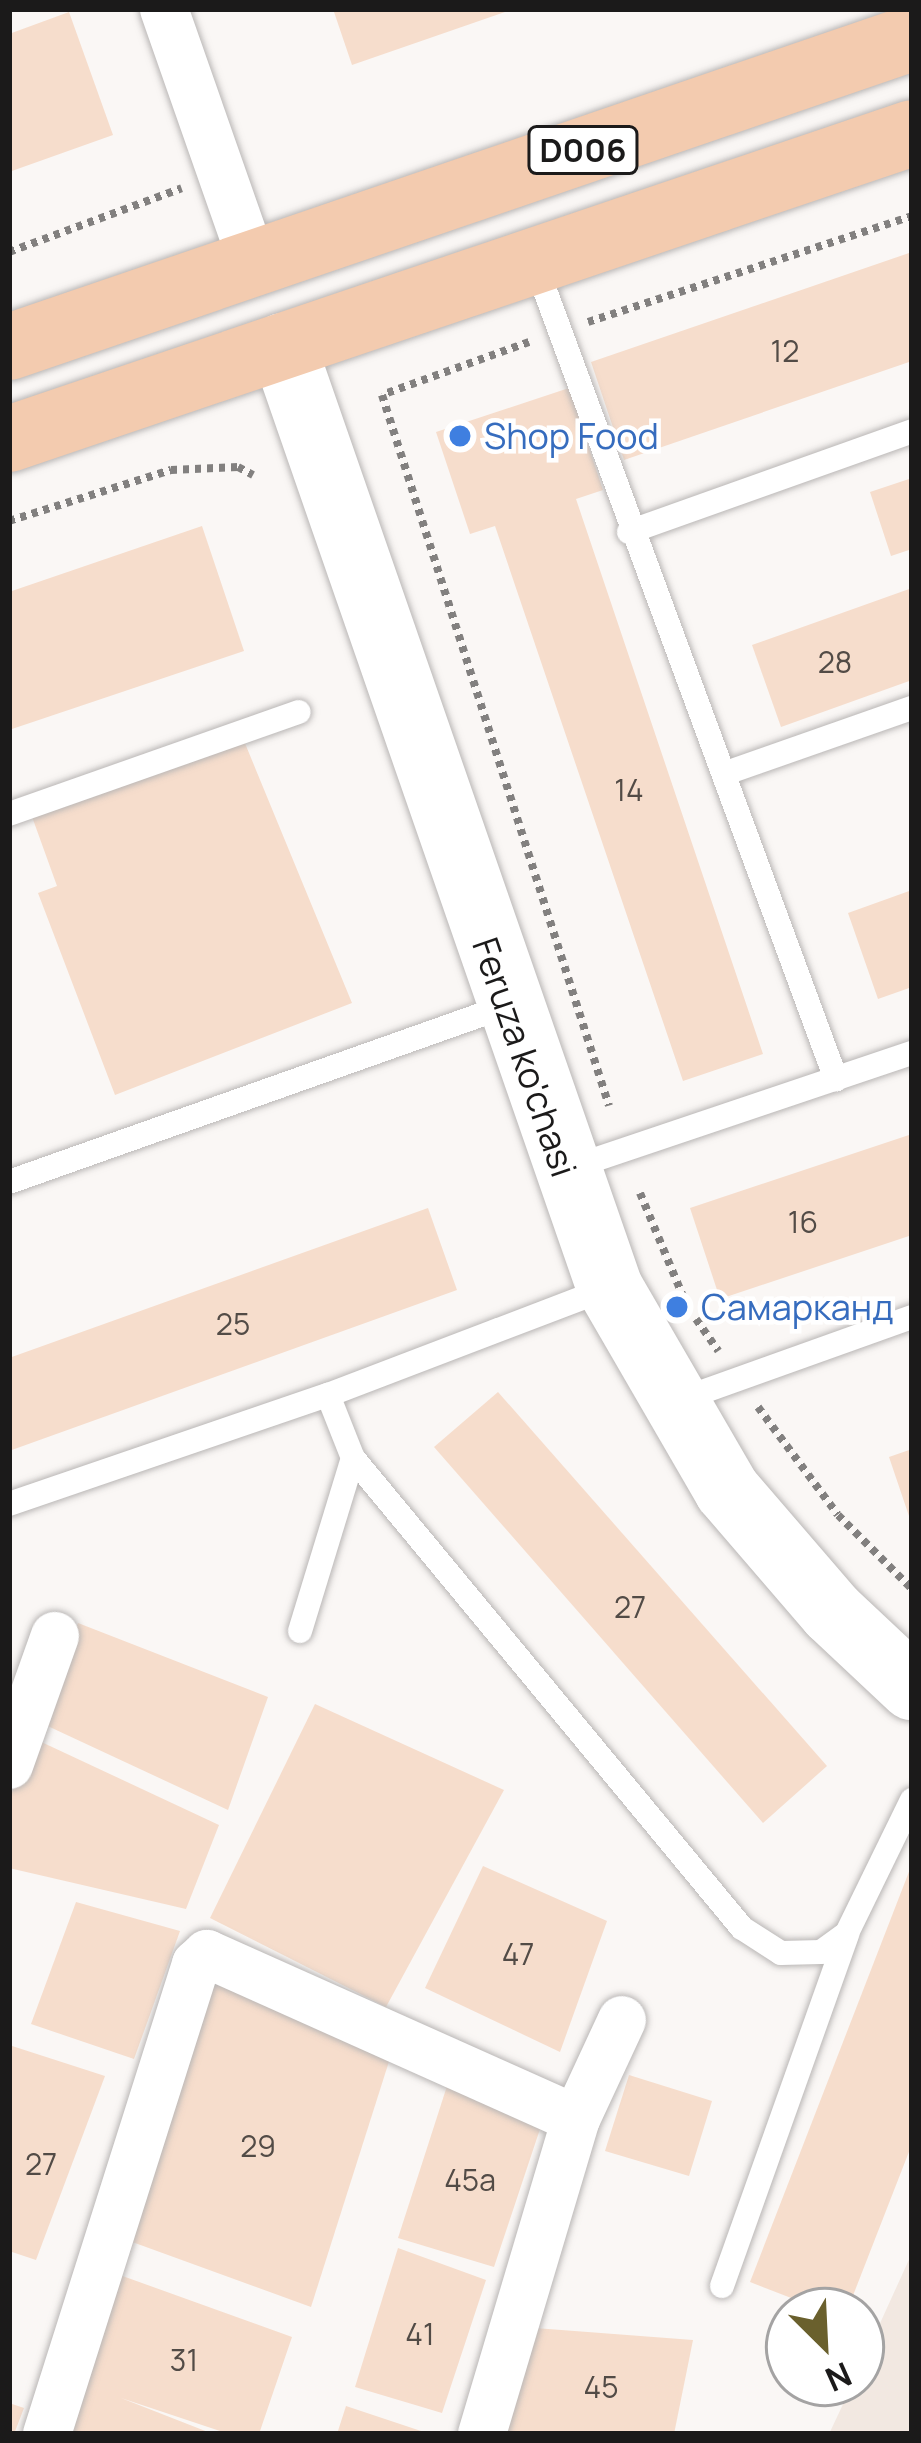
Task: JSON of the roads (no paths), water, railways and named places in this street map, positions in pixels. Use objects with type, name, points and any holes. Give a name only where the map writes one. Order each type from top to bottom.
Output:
[{"type":"main road","name":"D006","points":[[9,347],[912,38]]},
{"type":"main road","name":"D006","points":[[9,439],[912,133]]},
{"type":"main road","name":"Feruza ko'chasi","points":[[253,263],[283,346]]},
{"type":"street","points":[[164,9],[253,263]]},
{"type":"street","name":"Feruza ko'chasi","points":[[283,346],[506,1006],[592,1161],[610,1288],[671,1403],[760,1532],[912,1687]]},
{"type":"street","points":[[9,1765],[55,1636]]},
{"type":"street","points":[[46,2434],[196,1964],[207,1954],[576,2119]]},
{"type":"street","points":[[482,2434],[576,2119],[622,2020]]},
{"type":"lane","points":[[534,261],[629,532],[726,773],[836,1079]]},
{"type":"lane","points":[[629,532],[912,431]]},
{"type":"lane","points":[[726,773],[912,708]]},
{"type":"lane","points":[[9,814],[299,712]]},
{"type":"lane","points":[[9,1182],[506,1006]]},
{"type":"lane","points":[[592,1161],[912,1053]]},
{"type":"lane","points":[[9,1504],[328,1396],[610,1288]]},
{"type":"lane","points":[[671,1403],[912,1317]]},
{"type":"lane","points":[[328,1396],[353,1458],[742,1928],[781,1952],[821,1952],[848,1933]]},
{"type":"lane","points":[[300,1631],[353,1458]]},
{"type":"lane","points":[[722,2286],[848,1933],[912,1800]]},
{"type":"place","name":"Shop Food","points":[[460,436]]},
{"type":"place","name":"Самарканд","points":[[677,1307]]}]
